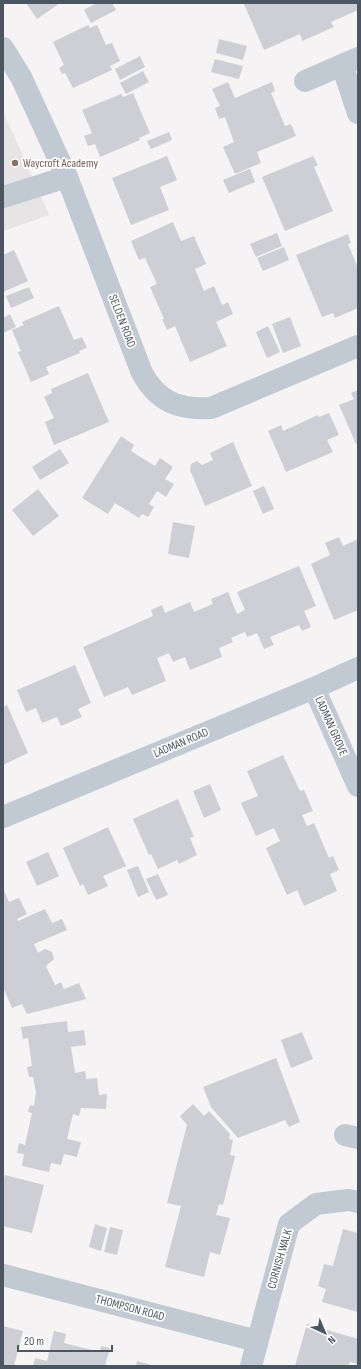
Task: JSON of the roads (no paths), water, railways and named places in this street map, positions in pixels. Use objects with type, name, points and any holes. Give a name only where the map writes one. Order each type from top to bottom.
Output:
[{"type":"street","name":"SELDEN ROAD","points":[[3,48],[21,77],[67,177],[142,373],[149,386],[160,396],[173,403],[188,408],[211,408],[358,346]]},
{"type":"street","points":[[305,81],[350,62],[358,113]]},
{"type":"street","points":[[3,197],[67,177]]},
{"type":"street","name":"LADMAN ROAD","points":[[3,817],[314,688],[358,668]]},
{"type":"street","name":"LADMAN GROVE","points":[[314,688],[358,786]]},
{"type":"street","name":"CORNISH WALK","points":[[251,1366],[289,1224],[316,1204],[348,1200],[358,1202]]},
{"type":"street","name":"THOMPSON ROAD","points":[[3,1275],[258,1341]]},
{"type":"place","name":"Waycroft Academy","points":[[15,163]]}]
